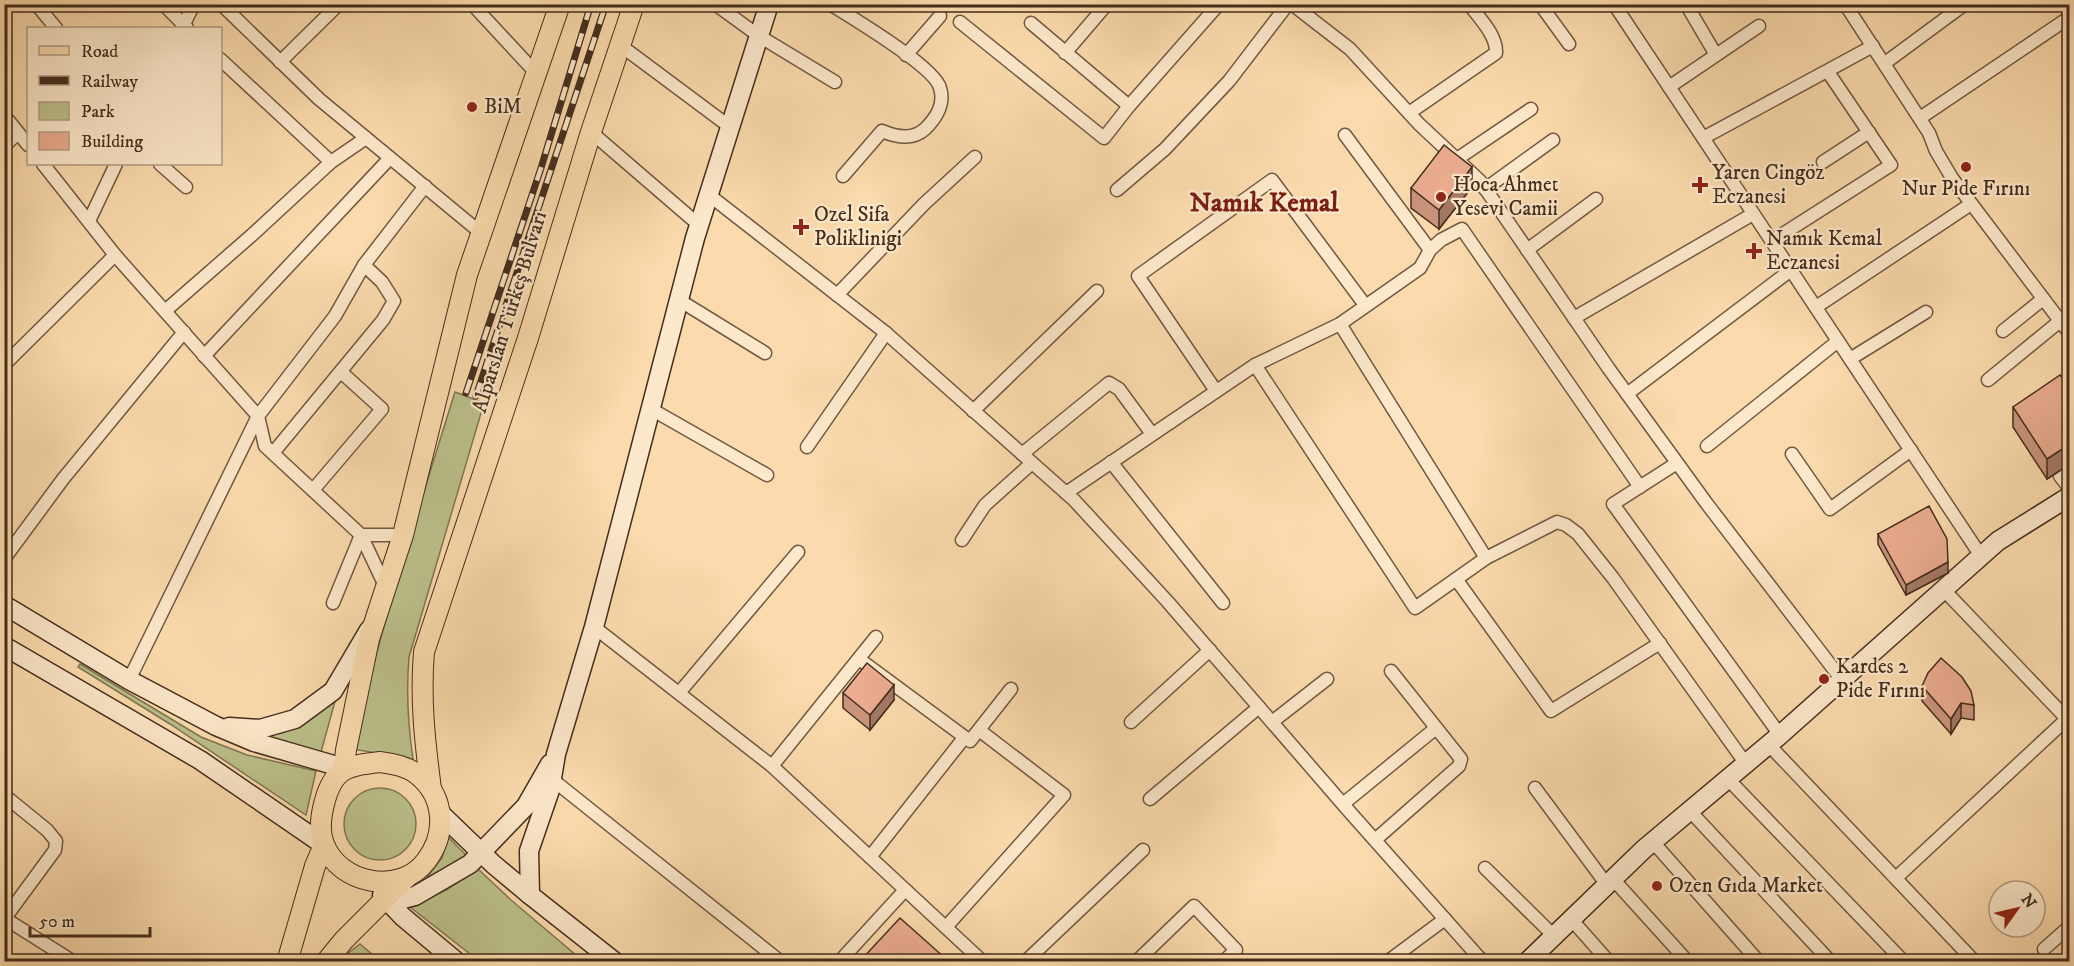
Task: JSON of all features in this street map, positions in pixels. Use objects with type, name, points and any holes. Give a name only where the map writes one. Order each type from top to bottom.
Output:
[{"type":"main road","points":[[344,768],[373,622],[403,535],[467,275],[560,4]]},
{"type":"main road","name":"Alparslan Türkeş Bulvarı","points":[[431,789],[421,682],[424,652],[528,338],[591,132],[634,4]]},
{"type":"main road","points":[[326,962],[344,940],[408,876],[424,864],[436,847],[440,830],[440,813],[431,789],[417,774],[400,765],[380,762],[344,768],[334,778],[328,789],[321,827],[324,845],[336,863],[352,875],[368,880],[390,882],[408,876]]},
{"type":"main road","points":[[287,962],[315,866],[324,845]]},
{"type":"street","points":[[36,4],[55,27]]},
{"type":"street","points":[[163,4],[184,27],[194,4]]},
{"type":"street","points":[[280,62],[339,4]]},
{"type":"street","points":[[472,4],[536,73]]},
{"type":"street","points":[[715,4],[759,36],[835,82]]},
{"type":"street","points":[[385,899],[415,896],[470,864],[526,806],[548,776],[594,627],[699,225],[769,4]]},
{"type":"street","points":[[830,4],[884,37],[906,55],[938,82],[942,98],[941,107],[924,130],[915,136],[893,136],[882,131],[843,177]]},
{"type":"street","points":[[1065,54],[1107,4]]},
{"type":"street","points":[[960,22],[1104,138],[1129,106],[1219,4]]},
{"type":"street","points":[[1409,113],[1496,53],[1497,44],[1468,4]]},
{"type":"street","points":[[1540,4],[1569,44]]},
{"type":"street","points":[[1614,4],[1982,556]]},
{"type":"street","points":[[1686,4],[1716,55]]},
{"type":"street","points":[[1845,4],[1920,118],[1952,178],[2070,334]]},
{"type":"street","points":[[1885,63],[1947,9],[1965,4]]},
{"type":"street","points":[[1117,190],[1165,149],[1229,81],[1295,5],[1350,49],[1409,113],[1480,182],[1677,463],[1842,680]]},
{"type":"street","points":[[228,7],[319,99],[481,233]]},
{"type":"street","points":[[906,55],[940,16]]},
{"type":"street","points":[[1920,118],[2070,17]]},
{"type":"street","points":[[1032,23],[1065,54],[1129,106]]},
{"type":"street","points":[[1669,87],[1759,26]]},
{"type":"street","points":[[620,45],[730,127]]},
{"type":"street","points":[[1703,138],[1873,46]]},
{"type":"street","points":[[222,61],[331,162]]},
{"type":"street","points":[[1772,241],[1891,165],[1828,72]]},
{"type":"street","points":[[1456,159],[1531,109]]},
{"type":"street","points":[[4,115],[27,144]]},
{"type":"street","points":[[591,132],[699,225]]},
{"type":"street","points":[[1823,162],[1869,132]]},
{"type":"street","points":[[4,146],[18,133]]},
{"type":"street","points":[[1345,135],[1430,250]]},
{"type":"street","points":[[165,310],[252,235],[331,162],[366,138]]},
{"type":"street","points":[[1485,189],[1553,140]]},
{"type":"street","points":[[837,295],[924,204],[975,157]]},
{"type":"street","points":[[204,356],[390,158]]},
{"type":"street","points":[[44,165],[116,255],[258,416],[266,446],[361,535],[386,588]]},
{"type":"street","points":[[88,221],[116,165]]},
{"type":"street","points":[[161,165],[186,187]]},
{"type":"street","points":[[1216,392],[1138,276],[1272,180],[1365,305]]},
{"type":"street","points":[[129,680],[258,416],[334,316],[364,265],[424,186]]},
{"type":"street","points":[[709,195],[886,333],[1065,492],[1167,601],[1483,962]]},
{"type":"street","points":[[1527,250],[1596,199]]},
{"type":"street","points":[[1816,308],[1971,204]]},
{"type":"street","points":[[1574,318],[1753,214]]},
{"type":"street","points":[[1065,492],[1255,365],[1340,324],[1420,268],[1430,250],[1441,240],[1462,229],[1640,487]]},
{"type":"street","points":[[4,365],[116,255]]},
{"type":"street","points":[[273,453],[383,320],[394,301],[382,282],[364,265]]},
{"type":"street","points":[[1627,394],[1791,270]]},
{"type":"street","points":[[973,411],[1097,291]]},
{"type":"street","points":[[2003,331],[2043,299]]},
{"type":"street","points":[[679,300],[765,353]]},
{"type":"street","points":[[1850,359],[1926,312]]},
{"type":"street","points":[[1988,380],[2060,321]]},
{"type":"street","points":[[1340,324],[1486,558]]},
{"type":"street","points":[[4,559],[63,479],[184,332]]},
{"type":"street","points":[[807,447],[886,333]]},
{"type":"street","points":[[1707,446],[1838,340]]},
{"type":"street","points":[[1255,365],[1415,608],[1486,558],[1557,522],[1566,525],[1578,534],[1592,551],[1746,764]]},
{"type":"street","points":[[313,490],[382,409],[341,372]]},
{"type":"street","points":[[1022,454],[1108,383],[1119,389],[1152,434]]},
{"type":"street","points":[[651,409],[767,475]]},
{"type":"street","points":[[1792,454],[1830,509],[1911,450]]},
{"type":"street","points":[[1111,462],[1223,603]]},
{"type":"street","points":[[962,540],[985,505],[1032,463]]},
{"type":"street","points":[[1677,463],[1613,504],[1774,740],[1975,962]]},
{"type":"street","points":[[2060,476],[2070,489]]},
{"type":"street","points":[[1527,962],[1653,842],[1774,740],[1998,541],[2070,496]]},
{"type":"street","points":[[361,535],[403,535]]},
{"type":"street","points":[[333,603],[361,535]]},
{"type":"street","points":[[679,693],[798,552]]},
{"type":"street","points":[[1456,579],[1551,711],[1660,643]]},
{"type":"street","points":[[1897,877],[2068,719],[1944,590]]},
{"type":"street","points":[[4,605],[129,680],[216,726],[254,742],[344,768]]},
{"type":"street","points":[[216,726],[260,729],[295,719],[333,691],[373,622]]},
{"type":"street","points":[[594,627],[772,766],[983,962]]},
{"type":"street","points":[[772,766],[876,637]]},
{"type":"street","points":[[4,646],[200,760],[324,845]]},
{"type":"street","points":[[1131,722],[1210,650]]},
{"type":"street","points":[[858,659],[969,741],[1011,689]]},
{"type":"street","points":[[1375,840],[1459,766],[1461,759],[1391,671]]},
{"type":"street","points":[[1272,722],[1327,680]]},
{"type":"street","points":[[1150,799],[1259,706]]},
{"type":"street","points":[[1343,804],[1436,728]]},
{"type":"street","points":[[946,927],[1064,795],[979,730]]},
{"type":"street","points":[[870,857],[964,738]]},
{"type":"street","points":[[530,895],[529,851],[550,790],[548,776]]},
{"type":"street","points":[[548,776],[781,962]]},
{"type":"street","points":[[1728,780],[1904,962]]},
{"type":"street","points":[[1535,788],[1610,882],[1688,962]]},
{"type":"street","points":[[4,795],[47,830],[56,841],[55,850],[5,918],[74,962]]},
{"type":"street","points":[[1690,811],[1831,962]]},
{"type":"street","points":[[440,813],[530,895],[615,962]]},
{"type":"street","points":[[1653,842],[1759,962]]},
{"type":"street","points":[[1025,962],[1143,850]]},
{"type":"street","points":[[1485,868],[1554,936]]},
{"type":"street","points":[[368,880],[403,917],[457,962]]},
{"type":"street","points":[[839,962],[905,890]]},
{"type":"street","points":[[1136,962],[1194,906],[1236,951],[1223,962]]},
{"type":"street","points":[[1387,962],[1445,919]]},
{"type":"street","points":[[1571,919],[1609,962]]},
{"type":"street","points":[[2044,949],[2070,926]]},
{"type":"green space","points":[[455,392],[484,403],[409,657],[408,708],[413,759],[352,749],[388,614]]},
{"type":"green space","points":[[80,664],[201,737],[247,755],[316,771],[306,815],[170,724],[78,667]]},
{"type":"green space","points":[[337,694],[321,752],[244,735],[282,733],[311,718]]},
{"type":"green space","points":[[380,788],[400,794],[410,804],[416,824],[410,844],[400,854],[380,860],[360,854],[350,844],[344,824],[350,804],[360,794]]},
{"type":"green space","points":[[448,837],[467,856],[421,885],[442,858]]},
{"type":"green space","points":[[478,869],[583,961],[479,961],[410,907],[446,890]]},
{"type":"green space","points":[[360,944],[380,961],[341,961]]},
{"type":"building","points":[[1444,145],[1472,167],[1439,210],[1411,188]]},
{"type":"building","points":[[2060,375],[2070,388],[2070,444],[2047,459],[2013,407]]},
{"type":"building","points":[[1929,506],[1947,539],[1948,562],[1906,585],[1878,534]]},
{"type":"building","points":[[1941,658],[1962,677],[1971,691],[1974,705],[1961,703],[1951,719],[1922,686],[1928,673]]},
{"type":"building","points":[[867,663],[894,685],[870,715],[843,693]]},
{"type":"building","points":[[900,918],[945,958],[942,962],[860,961]]},
{"type":"railway","points":[[466,393],[541,168],[591,4]]},
{"type":"railway","points":[[476,396],[606,4]]},
{"type":"place","name":"BiM","points":[[472,107]]},
{"type":"place","name":"Nur Pide Fırını","points":[[1966,167]]},
{"type":"place","name":"Yaren Cingöz Eczanesi","points":[[1700,185]]},
{"type":"place","name":"Hoca Ahmet Yesevi Camii","points":[[1441,197]]},
{"type":"place","name":"Ozel Sifa Poliklinigi","points":[[801,227]]},
{"type":"place","name":"Namık Kemal Eczanesi","points":[[1754,251]]},
{"type":"place","name":"Kardes 2 Pide Fırını","points":[[1824,679]]},
{"type":"place","name":"Ozen Gıda Market","points":[[1657,886]]},
{"type":"district","name":"Namık Kemal","points":[[1264,203]]}]
